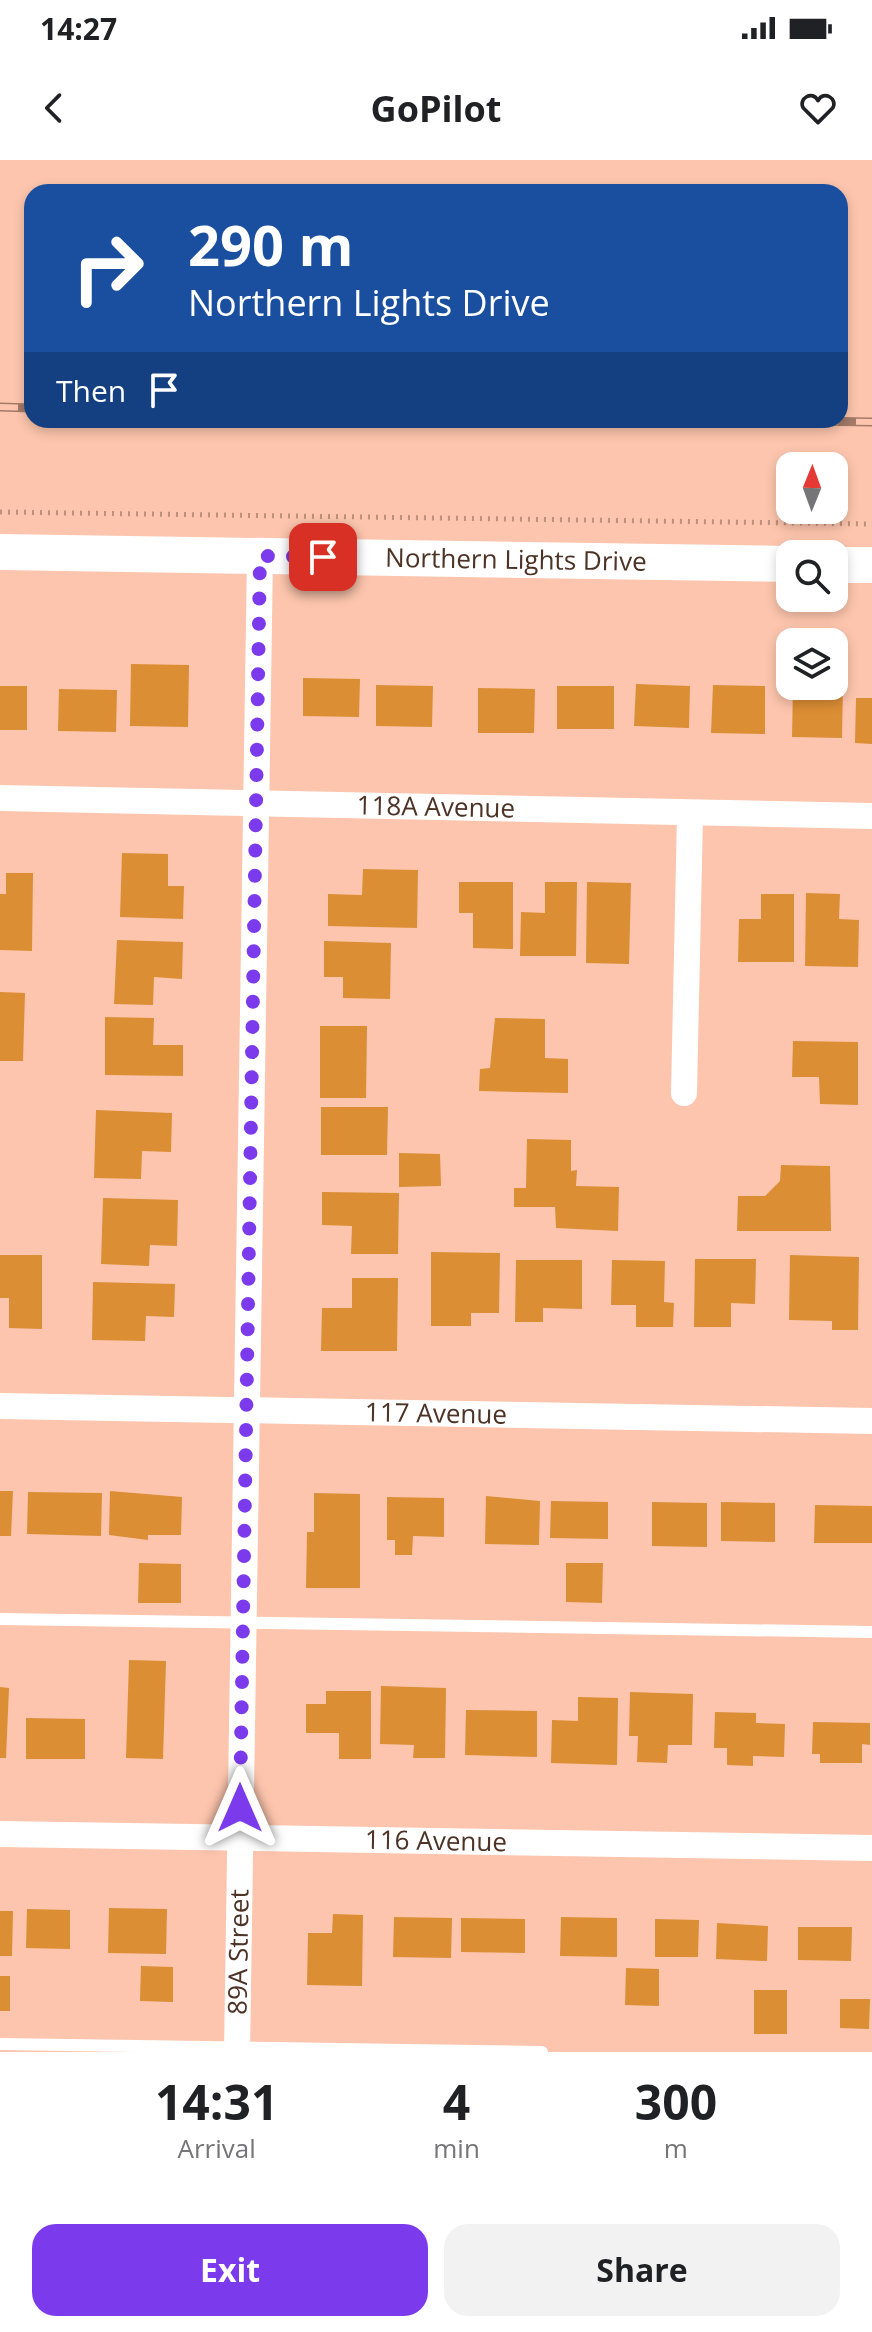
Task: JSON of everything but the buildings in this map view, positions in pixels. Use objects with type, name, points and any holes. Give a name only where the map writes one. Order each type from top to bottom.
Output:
[{"type":"main road","name":"Northern Lights Drive","points":[[0,552],[776,564]]},
{"type":"main road","points":[[848,565],[872,565]]},
{"type":"street","name":"89A Street","points":[[237,2050],[260,556]]},
{"type":"street","name":"118A Avenue","points":[[0,798],[690,815],[872,816]]},
{"type":"street","points":[[684,1093],[690,815]]},
{"type":"street","name":"117 Avenue","points":[[0,1406],[872,1421]]},
{"type":"street","name":"116 Avenue","points":[[0,1834],[872,1848]]},
{"type":"lane","points":[[0,1619],[872,1632]]},
{"type":"lane","points":[[0,2044],[237,2050],[542,2052]]},
{"type":"path","points":[[0,512],[872,524]]},
{"type":"railway","points":[[0,407],[24,408]]},
{"type":"railway","points":[[848,422],[872,422]]},
{"type":"route","points":[[240,1808],[260,556],[323,557]]}]
